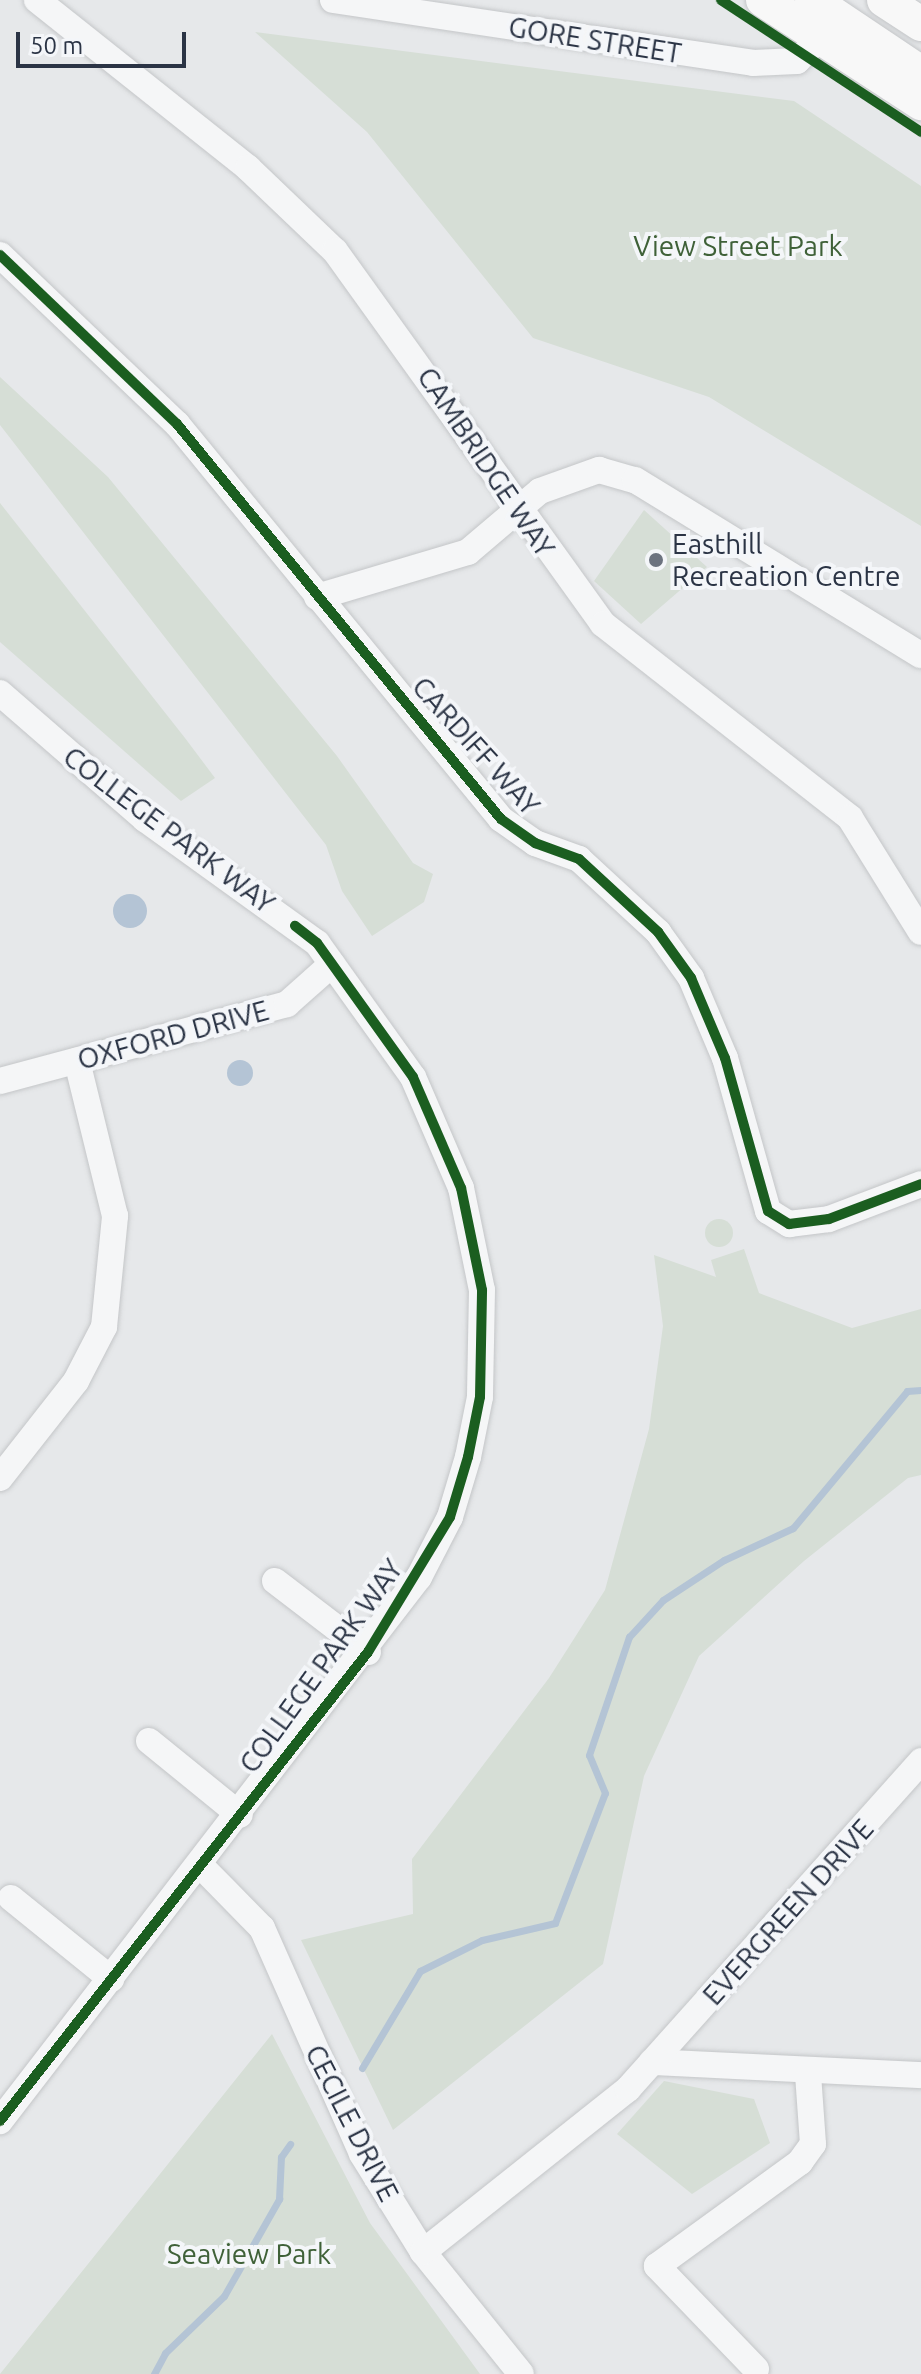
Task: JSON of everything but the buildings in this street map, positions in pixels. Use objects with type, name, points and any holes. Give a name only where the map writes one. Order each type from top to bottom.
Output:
[{"type":"main road","points":[[763,0],[824,19],[921,73]]},
{"type":"main road","points":[[884,0],[921,24]]},
{"type":"main road","points":[[824,19],[921,103]]},
{"type":"street","name":"CAMBRIDGE WAY","points":[[37,0],[248,168],[335,251],[402,336],[516,511],[603,624],[850,818],[921,932]]},
{"type":"street","name":"GORE STREET","points":[[333,0],[753,63],[797,61],[824,19]]},
{"type":"street","name":"CARDIFF WAY","points":[[0,255],[177,424],[501,819],[579,859],[658,932],[691,978],[725,1058],[768,1211],[789,1224],[829,1219],[921,1184]]},
{"type":"street","points":[[317,597],[435,566],[468,552],[516,511],[576,473],[635,480],[921,655]]},
{"type":"street","name":"COLLEGE PARK WAY","points":[[0,693],[145,819],[282,914],[332,964],[413,1077],[461,1188],[482,1290],[480,1397],[450,1517],[368,1652],[0,2121]]},
{"type":"street","name":"OXFORD DRIVE","points":[[0,1081],[287,1004],[332,964]]},
{"type":"street","points":[[0,1478],[76,1381],[104,1327],[115,1216],[77,1061]]},
{"type":"street","points":[[275,1581],[368,1652]]},
{"type":"street","points":[[149,1741],[240,1815]]},
{"type":"street","name":"EVERGREEN DRIVE","points":[[423,2252],[652,2062],[921,1761]]},
{"type":"street","name":"CECILE DRIVE","points":[[201,1866],[262,1928],[338,2107],[423,2252],[521,2374]]},
{"type":"street","points":[[11,1898],[111,1979]]},
{"type":"street","points":[[652,2062],[808,2075],[921,2075]]},
{"type":"street","points":[[756,2369],[657,2266],[800,2162],[813,2144],[808,2075]]},
{"type":"green space","name":"View Street Park","points":[[255,32],[794,101],[921,186],[921,526],[709,397],[533,338],[367,132]]},
{"type":"green space","points":[[0,377],[108,477],[337,756],[413,863],[433,874],[424,902],[372,936],[342,891],[326,845],[0,425]]},
{"type":"green space","points":[[0,503],[215,778],[181,801],[0,642]]},
{"type":"green space","name":"Easthill Recreation Centre","points":[[644,510],[707,567],[641,624],[594,581]]},
{"type":"green space","points":[[719,1219],[729,1223],[733,1233],[729,1243],[719,1247],[709,1243],[705,1233],[709,1223]]},
{"type":"green space","points":[[744,1249],[759,1293],[852,1328],[921,1309],[921,1475],[908,1478],[804,1561],[699,1656],[644,1776],[603,1964],[393,2130],[301,1940],[413,1914],[412,1859],[549,1678],[605,1590],[649,1429],[663,1326],[654,1255],[716,1277],[711,1260]]},
{"type":"green space","name":"Seaview Park","points":[[272,2034],[370,2223],[480,2374],[0,2374]]},
{"type":"green space","points":[[664,2081],[754,2099],[770,2143],[692,2194],[617,2134]]},
{"type":"water","points":[[130,894],[142,899],[147,911],[142,923],[130,928],[118,923],[113,911],[118,899]]},
{"type":"water","points":[[240,1060],[249,1064],[253,1073],[249,1082],[240,1086],[231,1082],[227,1073],[231,1064]]},
{"type":"waterway","points":[[362,2068],[420,1971],[482,1940],[555,1923],[605,1793],[589,1755],[629,1637],[663,1600],[724,1560],[793,1528],[907,1391],[921,1390]]},
{"type":"waterway","points":[[154,2374],[165,2353],[224,2296],[279,2199],[281,2157],[290,2144]]},
{"type":"cycle path","points":[[721,0],[921,132]]},
{"type":"cycle path","points":[[0,255],[177,424],[501,819],[535,843],[579,859],[658,932],[691,978],[725,1058],[768,1211],[789,1224],[829,1219],[921,1184]]},
{"type":"cycle path","points":[[0,2121],[368,1652],[450,1517],[468,1457],[480,1397],[482,1290],[461,1188],[413,1077],[317,943],[295,926]]},
{"type":"place","name":"Easthill Recreation Centre","points":[[656,560]]}]
